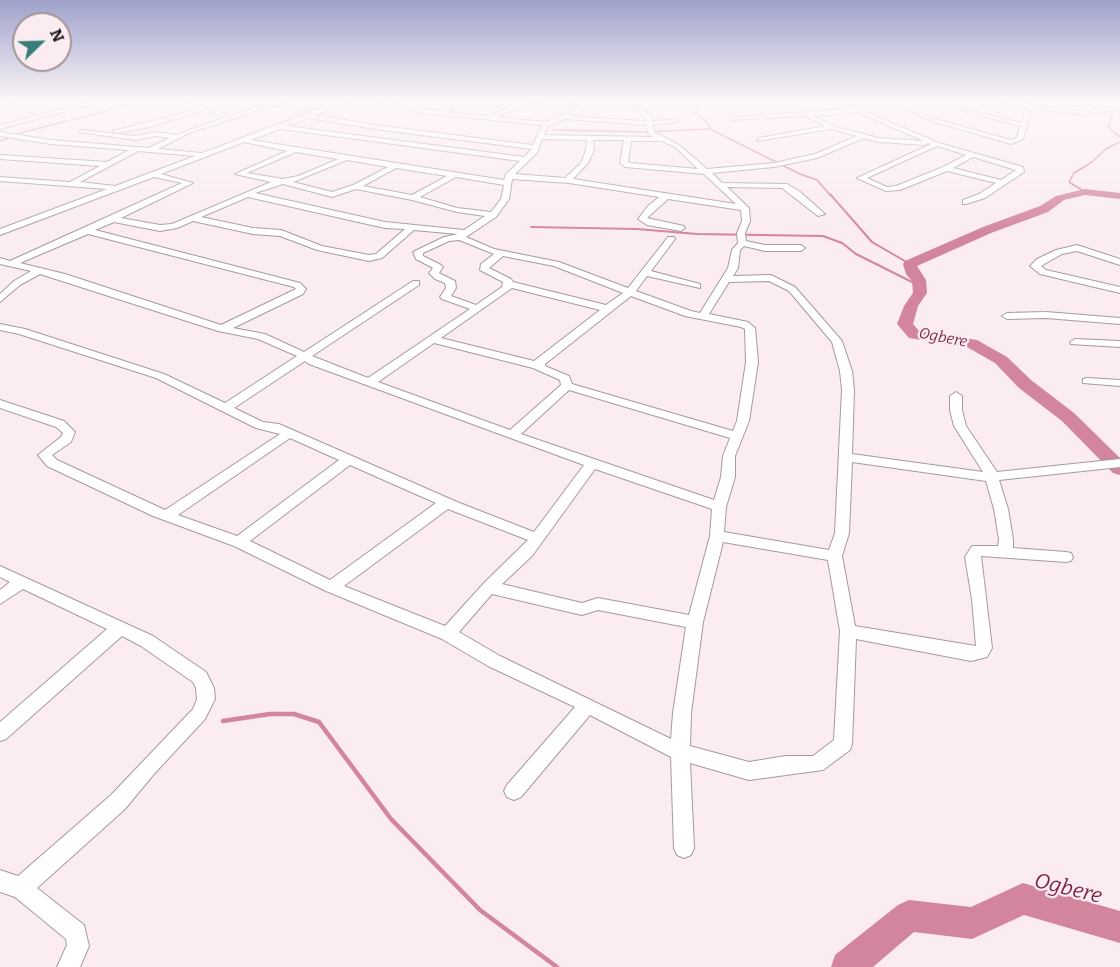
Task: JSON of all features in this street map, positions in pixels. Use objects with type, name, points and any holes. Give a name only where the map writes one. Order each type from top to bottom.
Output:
[{"type":"street","points":[[87,145],[204,155]]},
{"type":"street","points":[[150,150],[160,145]]},
{"type":"street","points":[[0,232],[230,145]]},
{"type":"street","points":[[270,145],[453,175],[568,181],[745,208]]},
{"type":"street","points":[[414,145],[525,159]]},
{"type":"street","points":[[521,145],[536,147]]},
{"type":"street","points":[[568,181],[584,163],[590,145]]},
{"type":"street","points":[[625,145],[624,163],[628,165],[704,172],[778,164],[817,156],[842,145]]},
{"type":"street","points":[[675,145],[745,208],[746,221],[741,233],[742,243],[736,250],[733,268],[702,317]]},
{"type":"street","points":[[935,145],[1021,170],[977,198],[966,202]]},
{"type":"street","points":[[935,145],[861,178],[889,189],[946,170],[971,155]]},
{"type":"street","points":[[476,308],[445,297],[451,288],[450,282],[438,277],[434,273],[438,267],[419,258],[418,254],[439,242],[463,235],[493,215],[505,199],[508,179],[536,147]]},
{"type":"street","points":[[0,152],[9,148]]},
{"type":"street","points":[[71,184],[137,149]]},
{"type":"street","points":[[295,150],[239,174],[285,182],[332,195],[356,187],[396,165]]},
{"type":"street","points":[[440,156],[449,150]]},
{"type":"street","points":[[0,157],[106,164]]},
{"type":"street","points":[[114,219],[160,228],[174,226],[268,185],[300,178],[346,158]]},
{"type":"street","points":[[421,169],[430,163]]},
{"type":"street","points":[[946,170],[1000,182]]},
{"type":"street","points":[[13,263],[187,186],[189,183],[153,174]]},
{"type":"street","points":[[413,198],[453,175]]},
{"type":"street","points":[[0,179],[116,187]]},
{"type":"street","points":[[719,185],[784,186],[796,193],[820,214]]},
{"type":"street","points":[[356,187],[413,198],[457,210],[493,215]]},
{"type":"street","points":[[246,194],[386,225],[463,235],[475,246],[544,261],[631,291],[682,312],[744,324],[750,328],[752,362],[743,421],[729,456],[728,477],[719,507],[717,536],[695,622],[682,713],[680,752],[684,848]]},
{"type":"street","points":[[666,196],[642,219],[650,223],[681,228]]},
{"type":"street","points":[[192,218],[253,231],[281,233],[320,248],[369,258],[379,256],[412,228]]},
{"type":"street","points":[[87,231],[297,285],[301,289],[300,292],[222,329]]},
{"type":"street","points":[[539,366],[543,360],[631,291],[671,239]]},
{"type":"street","points":[[742,243],[765,248],[801,248]]},
{"type":"street","points":[[1120,262],[1077,248],[1059,252],[1035,266],[1042,272],[1120,290]]},
{"type":"street","points":[[501,253],[484,266],[485,270],[509,284],[608,309]]},
{"type":"street","points":[[0,261],[40,270],[222,329],[261,336],[313,362],[592,464],[719,507]]},
{"type":"street","points":[[0,299],[17,284],[40,270]]},
{"type":"street","points":[[646,273],[697,286]]},
{"type":"street","points":[[0,404],[60,424],[69,432],[68,439],[44,455],[52,463],[119,496],[166,516],[239,542],[331,587],[448,634],[494,661],[680,752],[749,771],[786,765],[816,764],[843,744],[848,631],[835,556],[842,533],[847,457],[846,371],[837,341],[792,289],[771,278],[725,279]]},
{"type":"street","points":[[226,408],[417,283]]},
{"type":"street","points":[[370,382],[506,289],[509,284]]},
{"type":"street","points":[[1007,316],[1027,314],[1118,321],[1120,332]]},
{"type":"street","points":[[0,327],[160,376],[260,424],[275,427],[447,503],[536,538]]},
{"type":"street","points":[[431,339],[539,366],[565,378],[567,386]]},
{"type":"street","points":[[1075,342],[1120,345]]},
{"type":"street","points":[[1087,381],[1120,383]]},
{"type":"street","points":[[567,386],[737,436]]},
{"type":"street","points":[[513,434],[567,386]]},
{"type":"street","points":[[956,396],[956,410],[960,426],[989,469],[1001,509],[1006,539],[1005,550]]},
{"type":"street","points":[[166,516],[289,433]]},
{"type":"street","points":[[847,457],[990,477],[1115,463]]},
{"type":"street","points":[[239,542],[349,459]]},
{"type":"street","points":[[448,634],[489,587],[527,552],[592,464]]},
{"type":"street","points":[[331,587],[447,503]]},
{"type":"street","points":[[717,536],[835,556]]},
{"type":"street","points":[[848,631],[971,654],[981,652],[984,648],[972,557],[977,550],[1005,550],[1066,557]]},
{"type":"street","points":[[0,571],[147,641],[200,677],[205,688],[206,699],[199,714],[118,802],[10,884],[76,933],[78,946],[68,967]]},
{"type":"street","points":[[0,598],[21,582]]},
{"type":"street","points":[[489,587],[582,609],[598,604],[695,622]]},
{"type":"street","points":[[0,733],[120,628]]},
{"type":"street","points":[[514,791],[588,705]]},
{"type":"waterway","points":[[742,145],[817,180],[831,196]]},
{"type":"waterway","points":[[1085,192],[1069,182],[1074,173],[1114,145]]},
{"type":"waterway","name":"Ogbere","points":[[1120,196],[1085,192],[1060,198],[1044,209],[987,230],[910,264],[913,274],[919,280],[920,293],[911,306],[905,324],[914,335],[971,343],[1001,360],[1025,384],[1068,417],[1120,469]]},
{"type":"waterway","points":[[830,194],[872,242],[910,264]]},
{"type":"waterway","points":[[531,227],[637,229],[697,234],[823,236],[842,243],[856,254],[918,285]]},
{"type":"waterway","points":[[223,721],[270,714],[294,714],[319,722],[391,819],[480,910],[557,967]]},
{"type":"waterway","name":"Ogbere","points":[[847,967],[909,916],[972,923],[1023,899],[1120,927]]}]
